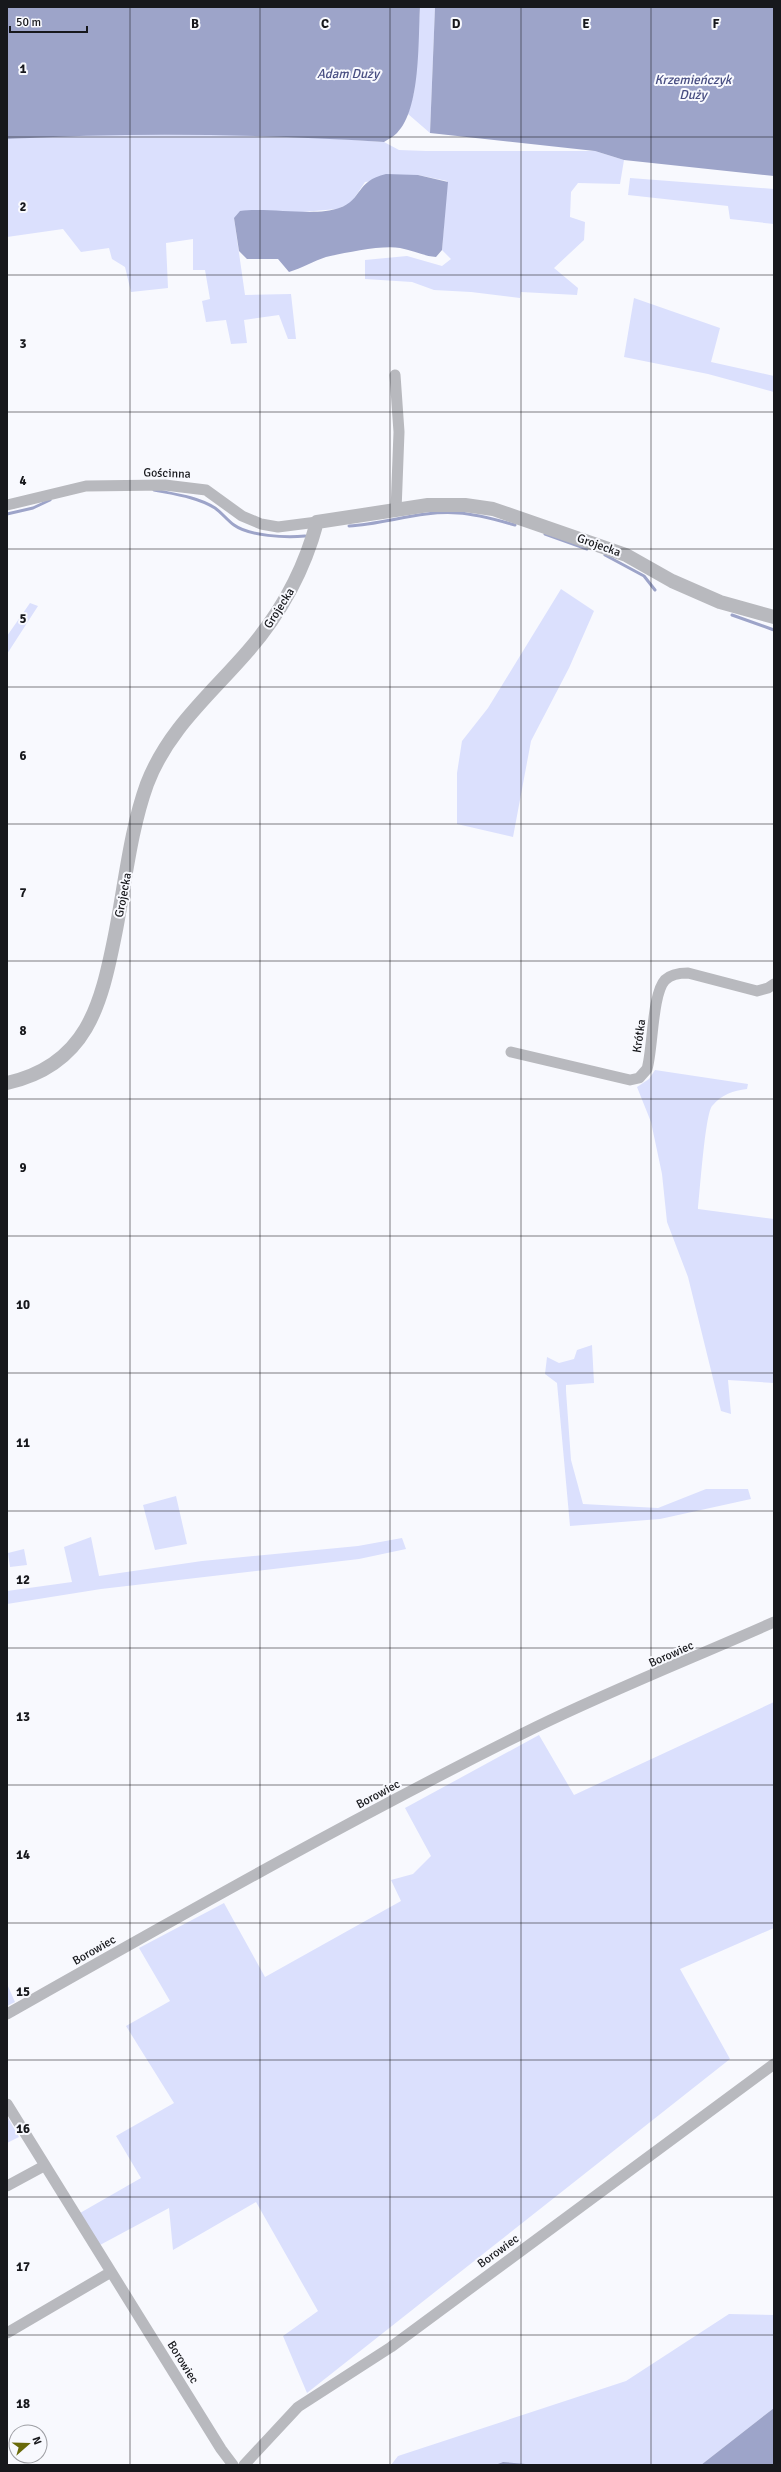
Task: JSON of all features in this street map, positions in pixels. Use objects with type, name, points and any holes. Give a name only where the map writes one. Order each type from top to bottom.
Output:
[{"type":"street","points":[[395,375],[398,432],[396,511]]},
{"type":"street","name":"Gościnna","points":[[7,505],[86,486],[165,485],[206,490],[242,516],[261,524],[278,527],[317,522]]},
{"type":"street","name":"Grojecka","points":[[7,1083],[30,1076],[58,1060],[75,1045],[93,1018],[107,978],[138,814],[150,778],[176,730],[248,652],[276,615],[301,572],[317,522],[428,506],[455,504],[503,511],[626,555],[672,581],[720,602],[774,617]]},
{"type":"street","name":"Krótka","points":[[512,1052],[616,1078],[634,1080],[643,1075],[647,1069],[659,990],[666,978],[677,973],[688,973],[757,991],[768,988],[774,984]]},
{"type":"street","name":"Borowiec","points":[[7,2014],[246,1879],[458,1766],[539,1726],[774,1622]]},
{"type":"street","name":"Borowiec","points":[[244,2465],[298,2407],[391,2347],[774,2064]]},
{"type":"street","name":"Borowiec","points":[[7,2104],[44,2166],[233,2465]]},
{"type":"street","points":[[7,2186],[44,2166]]},
{"type":"street","points":[[7,2333],[111,2272]]},
{"type":"shaded area","points":[[420,7],[435,7],[430,133],[408,114],[414,92]]},
{"type":"shaded area","points":[[100,134],[278,135],[384,142],[399,150],[595,151],[624,160],[620,184],[578,183],[571,192],[570,217],[585,222],[584,240],[554,268],[578,288],[577,295],[521,292],[520,298],[471,292],[434,290],[412,282],[365,279],[365,260],[407,256],[442,266],[451,259],[442,250],[447,181],[418,175],[365,182],[351,203],[337,209],[234,218],[245,295],[291,294],[296,339],[288,339],[279,315],[244,320],[247,343],[231,344],[226,320],[206,322],[202,301],[210,299],[205,270],[193,270],[193,239],[166,243],[168,288],[131,292],[125,267],[112,259],[109,248],[81,252],[63,229],[7,237],[7,139]]},
{"type":"shaded area","points":[[630,178],[774,189],[774,224],[730,219],[728,206],[628,195]]},
{"type":"shaded area","points":[[634,298],[720,328],[711,362],[774,376],[774,392],[708,374],[624,357]]},
{"type":"shaded area","points":[[561,589],[594,611],[569,668],[531,741],[513,837],[457,824],[457,773],[462,741],[488,708]]},
{"type":"shaded area","points":[[30,603],[38,606],[7,654],[7,636]]},
{"type":"shaded area","points":[[655,1070],[748,1084],[747,1089],[732,1092],[724,1096],[712,1106],[709,1112],[698,1209],[774,1219],[774,1383],[728,1380],[731,1414],[721,1411],[688,1277],[667,1222],[662,1174],[651,1122],[637,1087],[649,1079]]},
{"type":"shaded area","points":[[592,1345],[594,1383],[566,1385],[571,1460],[583,1504],[658,1508],[706,1489],[748,1489],[751,1499],[660,1519],[570,1526],[557,1383],[545,1374],[547,1357],[559,1363],[574,1359],[577,1350]]},
{"type":"shaded area","points":[[176,1496],[187,1544],[155,1550],[143,1505]]},
{"type":"shaded area","points":[[91,1537],[99,1576],[202,1561],[358,1546],[402,1538],[406,1549],[359,1559],[101,1589],[7,1604],[7,1591],[72,1582],[64,1547]]},
{"type":"shaded area","points":[[24,1549],[27,1565],[10,1567],[8,1553]]},
{"type":"shaded area","points":[[774,1702],[774,1928],[680,1969],[730,2059],[307,2393],[283,2336],[318,2311],[256,2202],[173,2250],[169,2208],[100,2245],[80,2213],[141,2178],[116,2136],[174,2103],[126,2026],[170,2001],[139,1948],[224,1903],[265,1977],[401,1901],[391,1880],[413,1874],[431,1856],[405,1808],[539,1735],[574,1795]]},
{"type":"shaded area","points":[[7,1984],[15,2002],[7,2006]]},
{"type":"shaded area","points":[[7,2116],[19,2137],[7,2143]]},
{"type":"shaded area","points":[[729,2314],[774,2315],[774,2408],[701,2465],[527,2465],[503,2462],[495,2465],[391,2465],[398,2456],[626,2381]]},
{"type":"water","name":"Adam Duży","points":[[7,7],[420,7],[417,73],[414,91],[405,122],[394,136],[384,142],[290,137],[196,135],[101,135],[7,139]]},
{"type":"water","name":"Krzemieńczyk Duży","points":[[435,7],[774,7],[774,176],[624,160],[595,151],[430,133]]},
{"type":"water","points":[[386,174],[418,175],[448,182],[442,250],[436,257],[400,248],[373,248],[326,257],[289,272],[278,259],[247,259],[239,251],[234,218],[240,211],[329,211],[347,205],[369,181]]},
{"type":"water","points":[[774,2408],[774,2465],[701,2465]]},
{"type":"water","points":[[503,2462],[526,2464],[527,2465],[495,2465]]},
{"type":"waterway","points":[[154,490],[186,496],[208,504],[218,510],[234,525],[249,532],[288,537],[305,536]]},
{"type":"waterway","points":[[7,514],[33,508],[50,500]]},
{"type":"waterway","points":[[349,526],[376,523],[431,513],[458,513],[515,525]]},
{"type":"waterway","points":[[545,534],[587,549]]},
{"type":"waterway","points":[[605,555],[644,576],[655,590]]},
{"type":"waterway","points":[[732,615],[774,630]]}]
